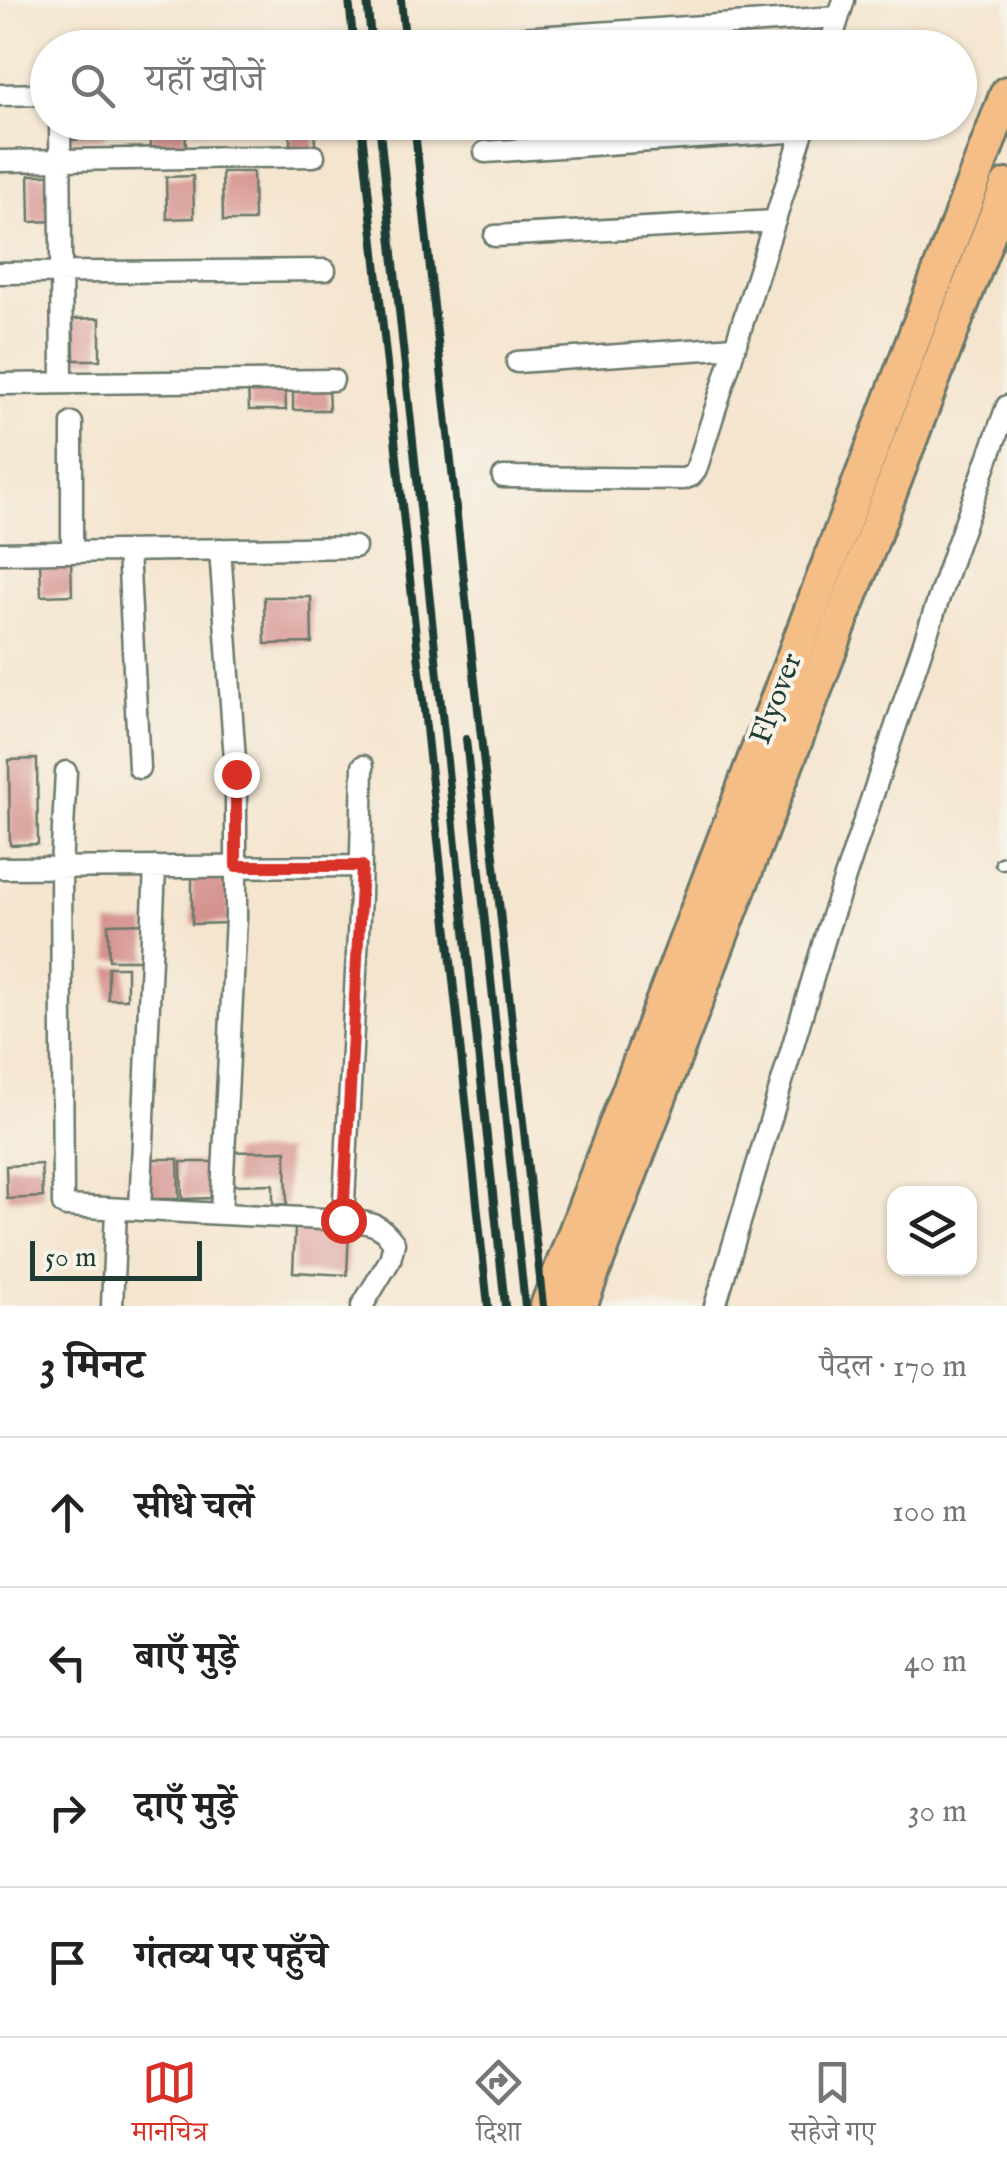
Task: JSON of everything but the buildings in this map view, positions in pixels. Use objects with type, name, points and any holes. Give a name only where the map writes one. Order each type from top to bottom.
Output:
[{"type":"highway","name":"Flyover","points":[[547,1306],[1007,93]]},
{"type":"highway","name":"Flyover","points":[[580,1306],[1007,186]]},
{"type":"street","points":[[609,30],[841,9]]},
{"type":"street","points":[[0,94],[30,94]]},
{"type":"street","points":[[60,140],[62,383]]},
{"type":"street","points":[[485,152],[638,140]]},
{"type":"street","points":[[503,478],[691,476],[800,140]]},
{"type":"street","points":[[0,161],[314,156]]},
{"type":"street","points":[[495,236],[775,221]]},
{"type":"street","points":[[0,273],[325,270]]},
{"type":"street","points":[[517,362],[735,348]]},
{"type":"street","points":[[0,384],[333,380]]},
{"type":"street","points":[[715,1306],[826,931],[1007,406]]},
{"type":"street","points":[[72,423],[72,552]]},
{"type":"street","points":[[0,553],[354,548]]},
{"type":"street","points":[[220,550],[236,774],[235,938],[221,1214]]},
{"type":"street","points":[[128,551],[139,768]]},
{"type":"street","points":[[343,1220],[364,766]]},
{"type":"street","points":[[66,772],[61,868],[61,1200],[66,1206],[116,1210],[343,1220],[376,1225],[386,1231],[394,1244],[390,1260],[362,1306]]},
{"type":"street","points":[[140,1210],[155,866]]},
{"type":"street","points":[[0,868],[362,866]]},
{"type":"street","points":[[112,1306],[116,1210]]},
{"type":"railway","points":[[349,0],[352,30]]},
{"type":"railway","points":[[367,0],[370,30]]},
{"type":"railway","points":[[401,0],[404,30]]},
{"type":"railway","points":[[363,140],[488,1306]]},
{"type":"railway","points":[[381,140],[505,1306]]},
{"type":"railway","points":[[416,140],[543,1306]]},
{"type":"railway","points":[[466,739],[525,1306]]},
{"type":"route","points":[[236,774],[236,866],[362,866],[343,1220]]}]
